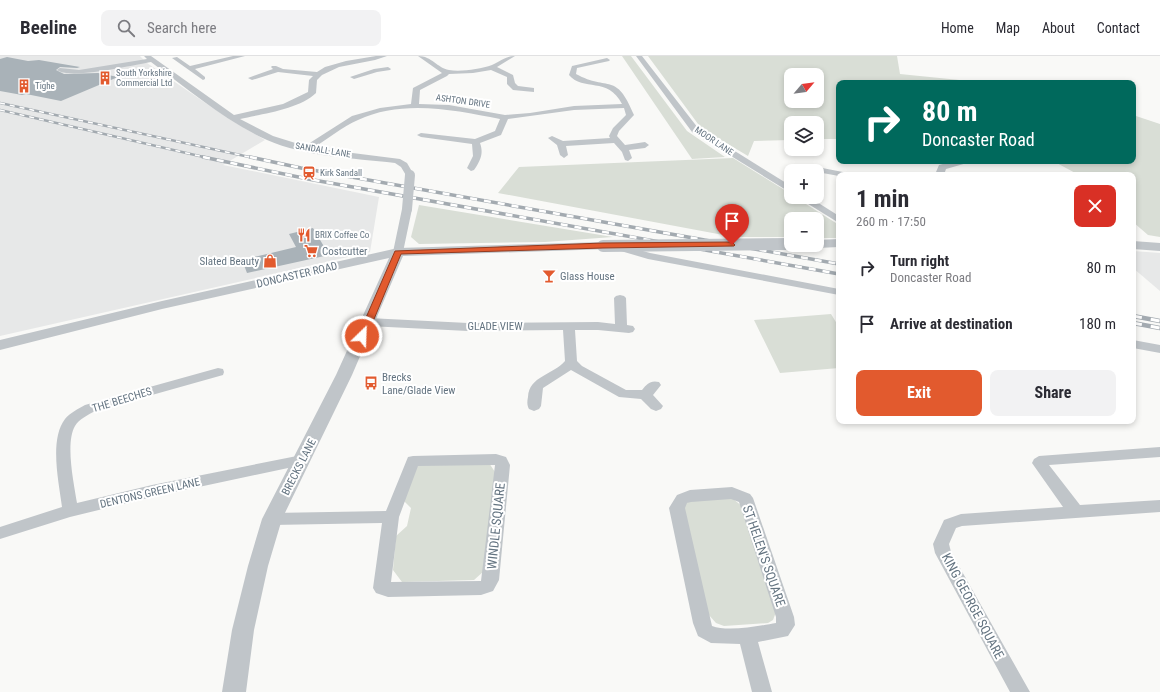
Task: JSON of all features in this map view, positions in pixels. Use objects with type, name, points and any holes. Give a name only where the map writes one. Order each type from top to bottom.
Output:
[{"type":"street","points":[[189,68],[243,56],[251,59]]},
{"type":"street","points":[[233,118],[293,102],[308,96],[312,93],[313,80],[319,74],[340,65],[384,56]]},
{"type":"street","points":[[421,56],[446,72],[476,71],[493,68],[512,56]]},
{"type":"street","name":"MOOR LANE","points":[[639,56],[695,130],[784,186]]},
{"type":"street","name":"SANDALL LANE","points":[[60,70],[79,72],[149,58],[233,118],[270,138],[306,149],[398,161],[404,165],[410,175],[407,209],[398,252]]},
{"type":"street","points":[[175,58],[203,78]]},
{"type":"street","points":[[615,62],[607,58],[574,67],[572,75],[618,89],[630,115],[616,128],[613,136],[623,148],[628,158]]},
{"type":"street","points":[[359,62],[376,70]]},
{"type":"street","points":[[252,78],[276,68],[319,74]]},
{"type":"street","points":[[493,68],[511,76],[511,84],[514,91],[531,90]]},
{"type":"street","points":[[354,77],[376,70],[388,69]]},
{"type":"street","points":[[415,106],[416,90],[419,87],[445,75],[446,72]]},
{"type":"street","name":"ASHTON DRIVE","points":[[306,149],[355,118],[380,110],[415,106],[449,107],[505,117],[530,115],[574,108],[626,106]]},
{"type":"street","points":[[421,135],[476,142],[498,134],[505,117]]},
{"type":"street","points":[[552,138],[561,144],[616,140]]},
{"type":"street","points":[[471,168],[477,160],[479,152],[476,142]]},
{"type":"street","points":[[561,144],[564,155]]},
{"type":"street","points":[[623,148],[646,145]]},
{"type":"street","points":[[940,172],[942,167],[953,164]]},
{"type":"street","points":[[850,172],[854,170]]},
{"type":"street","points":[[824,171],[836,174]]},
{"type":"street","points":[[813,204],[836,218]]},
{"type":"street","points":[[824,244],[836,243]]},
{"type":"street","name":"DONCASTER ROAD","points":[[0,345],[162,305],[398,252],[608,246],[784,244]]},
{"type":"street","points":[[1136,245],[1160,247]]},
{"type":"street","points":[[608,246],[656,257],[836,291]]},
{"type":"street","name":"BRECKS LANE","points":[[234,692],[243,630],[258,566],[272,519],[368,322],[398,252]]},
{"type":"street","name":"GLADE VIEW","points":[[368,322],[468,327],[598,326],[625,329],[620,298]]},
{"type":"street","points":[[569,326],[571,362],[578,370],[624,394],[645,395],[656,406]]},
{"type":"street","points":[[1136,345],[1160,349]]},
{"type":"street","points":[[534,406],[535,390],[538,385],[565,369],[571,362]]},
{"type":"street","name":"THE BEECHES","points":[[70,511],[63,439],[67,427],[76,417],[90,408],[218,372]]},
{"type":"street","points":[[645,395],[654,385]]},
{"type":"street","points":[[1076,512],[1040,463],[1044,460],[1158,455]]},
{"type":"street","name":"WINDLE SQUARE","points":[[496,459],[501,461],[503,465],[490,580],[487,586],[481,588],[388,590],[382,588],[391,518],[413,461],[496,459]]},
{"type":"street","name":"DENTONS GREEN LANE","points":[[0,533],[70,511],[152,491],[302,460]]},
{"type":"street","name":"ST HELEN'S SQUARE","points":[[732,493],[745,498],[786,625],[782,630],[747,635],[714,636],[706,632],[702,623],[677,508],[682,499],[690,496],[732,493]]},
{"type":"street","name":"KING GEORGE SQUARE","points":[[1020,692],[943,553],[941,544],[950,524],[962,520],[1160,506]]},
{"type":"street","points":[[272,519],[391,518]]},
{"type":"street","points":[[747,635],[762,692]]},
{"type":"shaded area","points":[[0,56],[140,56],[147,63],[229,119],[265,140],[223,165],[379,197],[370,252],[0,336]]},
{"type":"shaded area","points":[[622,56],[631,56],[687,131],[725,157],[692,159]]},
{"type":"shaded area","points":[[648,56],[897,56],[900,74],[959,80],[836,80],[836,139],[824,139],[824,116],[784,116],[784,140],[754,141],[748,156],[701,128]]},
{"type":"shaded area","points":[[1136,116],[1160,124],[1160,237],[1148,235],[1136,225],[1136,172],[1073,172],[1059,164],[1136,164]]},
{"type":"shaded area","points":[[733,158],[784,190],[784,204],[806,204],[819,212],[784,212],[784,237],[734,237],[498,193],[519,167]]},
{"type":"shaded area","points":[[419,205],[613,237],[545,242],[419,244],[411,237]]},
{"type":"shaded area","points":[[824,215],[836,223],[836,238],[824,238]]},
{"type":"shaded area","points":[[1136,251],[1160,253],[1160,291],[1136,271]]},
{"type":"shaded area","points":[[831,314],[836,322],[836,368],[780,373],[754,320]]},
{"type":"shaded area","points":[[489,463],[495,472],[484,571],[474,580],[402,582],[393,570],[396,536],[407,526],[411,508],[404,501],[416,467],[420,465]]},
{"type":"shaded area","points":[[732,498],[743,507],[776,612],[773,620],[768,623],[724,626],[716,623],[708,614],[684,511],[685,504],[690,501]]},
{"type":"building","points":[[7,57],[28,61],[39,60],[80,67],[60,67],[56,70],[64,74],[98,73],[118,77],[61,101],[26,94],[22,95],[0,91],[0,59]]},
{"type":"building","points":[[313,228],[329,255],[247,273],[242,260],[296,247],[289,234]]},
{"type":"railway","points":[[0,103],[254,158]]},
{"type":"railway","points":[[0,110],[208,158]]},
{"type":"railway","points":[[203,157],[308,179],[836,273]]},
{"type":"railway","points":[[250,157],[301,168],[836,263]]},
{"type":"railway","points":[[1136,317],[1160,321]]},
{"type":"railway","points":[[1136,324],[1160,328]]},
{"type":"place","name":"South Yorkshire Commercial Ltd","points":[[105,78]]},
{"type":"place","name":"Tighe","points":[[24,86]]},
{"type":"place","name":"Kirk Sandall","points":[[309,173]]},
{"type":"place","name":"BRIX Coffee Co","points":[[304,235]]},
{"type":"place","name":"Costcutter","points":[[311,251]]},
{"type":"place","name":"Slated Beauty","points":[[270,261]]},
{"type":"place","name":"Glass House","points":[[549,276]]},
{"type":"place","name":"Brecks Lane/Glade View","points":[[371,383]]},
{"type":"route","points":[[362,336],[398,252],[603,246],[732,245]]}]
